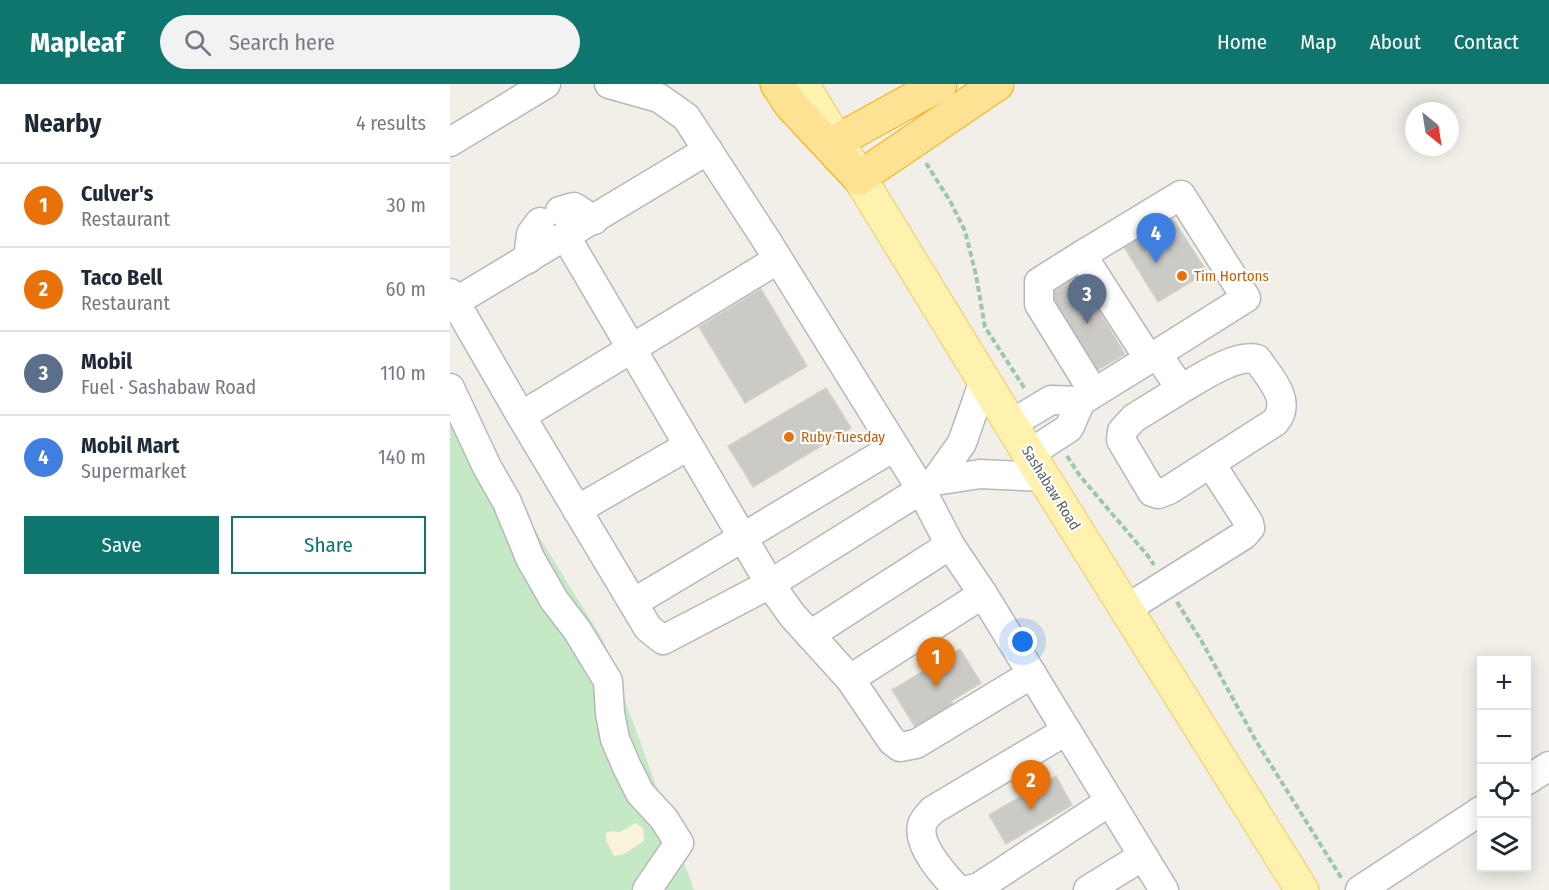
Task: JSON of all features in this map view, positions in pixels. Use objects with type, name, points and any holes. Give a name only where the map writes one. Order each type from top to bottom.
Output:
[{"type":"highway","points":[[777,84],[790,104],[859,178],[997,84]]},
{"type":"highway","points":[[837,141],[940,84]]},
{"type":"main road","name":"Sashabaw Road","points":[[802,84],[984,380],[1024,416],[1043,456],[1126,609],[1302,890]]},
{"type":"street","points":[[450,142],[546,84]]},
{"type":"street","points":[[609,84],[659,98],[686,117],[894,447],[928,485],[950,545],[983,594],[1164,890]]},
{"type":"street","points":[[708,150],[594,220],[555,223],[528,259],[453,298],[648,628],[663,639],[770,584],[928,485],[962,443],[984,380]]},
{"type":"street","points":[[928,485],[980,474],[1043,456],[1069,428],[1088,397],[1246,298],[1180,195],[1039,282],[1039,304],[1088,397]]},
{"type":"street","points":[[555,223],[770,584],[792,615],[850,679],[892,741],[900,747],[916,744],[1032,674]]},
{"type":"street","points":[[1082,255],[1153,357],[1181,389]]},
{"type":"street","points":[[521,416],[777,260]]},
{"type":"street","points":[[1257,359],[1282,400],[1282,414],[1275,422],[1211,464],[1169,490],[1158,494],[1152,492],[1120,440],[1122,431],[1134,418],[1181,389],[1232,362],[1257,359]]},
{"type":"street","points":[[450,388],[487,468],[507,502],[530,558],[554,600],[577,630],[608,681],[609,713],[615,739],[640,793],[664,819],[679,843],[648,890]]},
{"type":"street","points":[[1024,416],[1051,400],[1088,397]]},
{"type":"street","points":[[577,510],[688,446]]},
{"type":"street","points":[[633,603],[894,447]]},
{"type":"street","points":[[1126,609],[1244,535],[1250,528],[1211,464]]},
{"type":"street","points":[[810,635],[950,545]]},
{"type":"street","points":[[850,679],[983,594]]},
{"type":"street","points":[[1065,731],[933,810],[922,824],[922,838],[930,856],[957,889],[967,890],[979,887],[1109,802]]},
{"type":"street","points":[[1531,777],[1549,766]]},
{"type":"street","points":[[1360,890],[1477,813]]},
{"type":"street","points":[[1106,885],[1143,856]]},
{"type":"path","points":[[921,155],[950,201],[965,231],[985,327],[1024,416]]},
{"type":"path","points":[[1043,456],[1080,476],[1148,556],[1202,642],[1256,741],[1334,866]]},
{"type":"green space","points":[[450,383],[478,438],[603,640],[694,890],[450,890]]},
{"type":"sand","points":[[636,823],[643,828],[644,841],[624,854],[614,856],[606,840],[606,833],[620,832]]},
{"type":"building","points":[[1169,213],[1207,272],[1158,302],[1121,242]]},
{"type":"building","points":[[1078,277],[1125,354],[1096,371],[1049,295]]},
{"type":"building","points":[[761,289],[807,366],[745,403],[699,327]]},
{"type":"building","name":"Ruby Tuesday","points":[[826,388],[851,428],[753,487],[728,446]]},
{"type":"building","points":[[960,649],[981,683],[951,701],[955,707],[917,730],[892,690]]},
{"type":"building","points":[[1056,776],[1072,805],[1006,844],[989,815]]},
{"type":"place","name":"Mobil Mart","points":[[1156,263]]},
{"type":"place","name":"Tim Hortons","points":[[1182,276]]},
{"type":"place","name":"Mobil","points":[[1087,324]]},
{"type":"place","name":"Ruby Tuesday","points":[[789,437]]},
{"type":"place","name":"Culver's","points":[[936,687]]},
{"type":"place","name":"Taco Bell","points":[[1031,810]]}]
